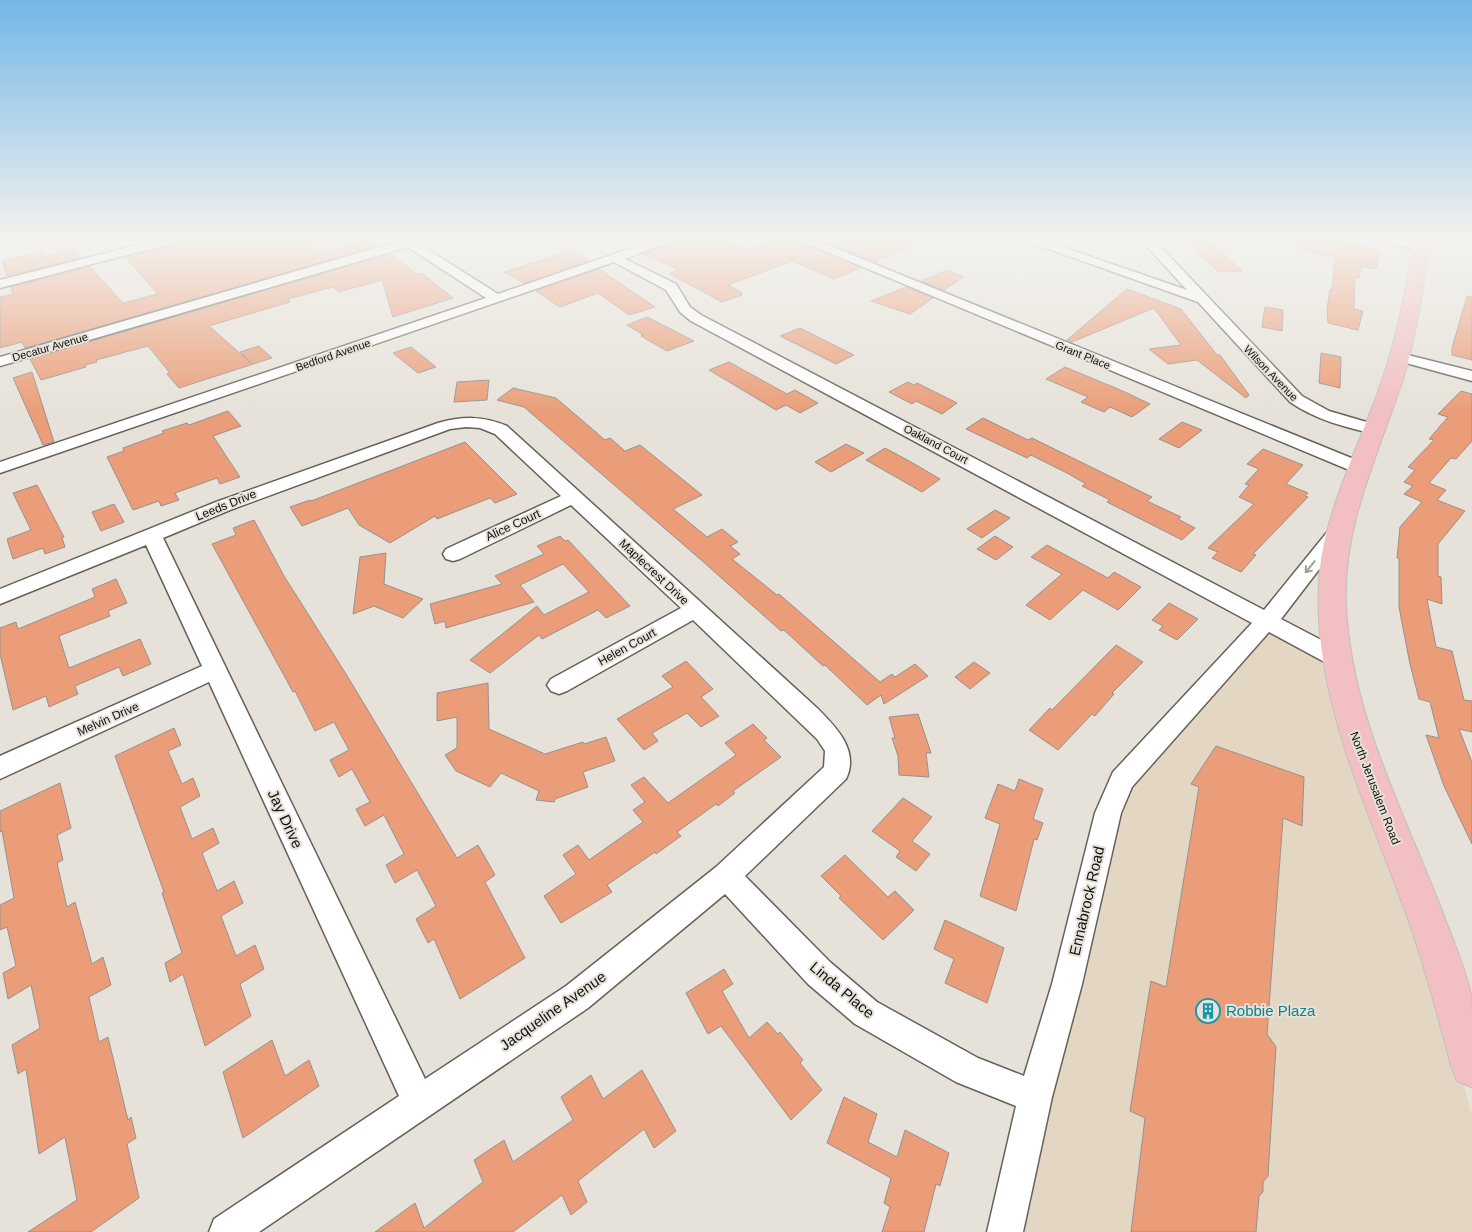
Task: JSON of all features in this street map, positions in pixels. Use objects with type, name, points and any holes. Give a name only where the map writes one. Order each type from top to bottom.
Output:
[{"type":"main road","name":"North Jerusalem Road","points":[[1411,298],[1400,356],[1360,468],[1336,546],[1333,578],[1333,616],[1338,659],[1350,717],[1364,762],[1418,895],[1451,988],[1472,1066]]},
{"type":"street","name":"Decatur Avenue","points":[[0,362],[218,298]]},
{"type":"street","name":"Oakland Court","points":[[679,298],[685,309],[696,318],[1266,620]]},
{"type":"street","name":"Grant Place","points":[[945,298],[1360,468]]},
{"type":"street","name":"Bedford Avenue","points":[[0,468],[496,299]]},
{"type":"street","name":"Wilson Avenue","points":[[1203,299],[1296,399],[1311,410],[1322,415],[1374,429]]},
{"type":"street","points":[[1400,356],[1472,376]]},
{"type":"street","name":"Maplecrest Drive","points":[[456,422],[474,420],[488,423],[501,430],[808,714],[826,732],[837,750]]},
{"type":"street","name":"Leeds Drive","points":[[0,597],[260,492],[456,422]]},
{"type":"street","name":"Alice Court","points":[[453,554],[573,497]]},
{"type":"street","name":"Ennabrock Road","points":[[1005,1232],[1035,1097],[1067,984],[1108,813],[1122,780],[1266,620],[1341,529]]},
{"type":"street","name":"Jay Drive","points":[[152,536],[419,1102]]},
{"type":"street","name":"Helen Court","points":[[559,684],[695,610]]},
{"type":"street","points":[[1266,620],[1338,659]]},
{"type":"street","name":"Melvin Drive","points":[[0,768],[215,670]]},
{"type":"street","name":"Jacqueline Avenue","points":[[227,1232],[577,997],[726,876],[819,790],[837,771],[837,750]]},
{"type":"street","name":"Linda Place","points":[[726,876],[819,973],[866,1014],[968,1070],[1035,1097]]},
{"type":"shaded area","points":[[1271,627],[1329,659],[1435,976],[1472,1116],[1472,1232],[1019,1232],[1113,827],[1129,784]]},
{"type":"building","points":[[0,298],[119,298],[123,303],[141,298],[196,298],[25,348],[22,342],[0,348]]},
{"type":"building","points":[[237,298],[290,298],[288,299],[290,302],[209,326],[252,364],[240,352],[259,346],[272,358],[179,388],[167,374],[170,373],[148,346],[96,360],[97,362],[85,365],[86,367],[41,380],[30,359]]},
{"type":"building","points":[[387,298],[451,298],[393,317]]},
{"type":"building","points":[[547,298],[583,298],[560,307]]},
{"type":"building","points":[[606,298],[642,298],[655,307],[629,315]]},
{"type":"building","points":[[715,298],[732,298],[722,302]]},
{"type":"building","points":[[877,298],[932,298],[910,314],[871,301]]},
{"type":"building","points":[[1116,298],[1153,298],[1181,309],[1217,355],[1220,355],[1249,395],[1246,398],[1197,360],[1168,364],[1149,349],[1181,345],[1154,308],[1072,342],[1067,340]]},
{"type":"building","points":[[1329,298],[1354,298],[1354,309],[1363,311],[1358,330],[1328,323]]},
{"type":"building","points":[[1466,298],[1472,298],[1472,360],[1452,355],[1452,348]]},
{"type":"building","points":[[1265,307],[1283,310],[1282,331],[1262,327]]},
{"type":"building","points":[[647,317],[694,341],[667,351],[641,336],[643,335],[627,325]]},
{"type":"building","points":[[800,328],[854,355],[836,364],[780,336]]},
{"type":"building","points":[[411,347],[436,367],[418,373],[393,353]]},
{"type":"building","points":[[1321,353],[1341,357],[1340,388],[1319,383]]},
{"type":"building","points":[[729,362],[787,394],[795,390],[818,403],[800,413],[786,405],[776,410],[709,370]]},
{"type":"building","points":[[1065,367],[1150,404],[1132,417],[1110,407],[1104,412],[1081,402],[1088,397],[1046,379]]},
{"type":"building","points":[[32,372],[54,442],[43,445],[13,378]]},
{"type":"building","points":[[489,380],[487,400],[454,402],[457,382]]},
{"type":"building","points":[[908,382],[914,385],[917,383],[957,403],[942,414],[916,401],[912,404],[889,392]]},
{"type":"building","points":[[513,388],[556,398],[605,440],[610,438],[625,451],[640,445],[702,495],[673,509],[707,537],[722,529],[738,542],[730,546],[740,554],[732,559],[777,595],[779,594],[880,682],[892,674],[895,677],[915,664],[928,676],[884,704],[881,695],[867,705],[825,665],[823,666],[784,630],[781,631],[524,407],[497,400]]},
{"type":"building","points":[[1461,391],[1472,394],[1472,441],[1456,459],[1451,458],[1429,483],[1446,490],[1437,500],[1465,511],[1438,544],[1438,576],[1441,577],[1442,604],[1427,599],[1436,647],[1452,651],[1464,700],[1472,701],[1472,732],[1459,729],[1472,762],[1472,844],[1444,786],[1426,735],[1439,738],[1430,702],[1419,699],[1410,664],[1399,607],[1399,558],[1397,558],[1400,527],[1422,502],[1404,494],[1413,486],[1404,482],[1415,470],[1408,467],[1434,440],[1429,439],[1448,417],[1438,414]]},
{"type":"building","points":[[228,411],[241,426],[213,436],[240,477],[220,484],[217,478],[175,493],[179,500],[161,506],[159,501],[133,510],[107,457],[124,451],[123,448],[164,433],[162,431],[187,423],[189,425]]},
{"type":"building","points":[[983,418],[1028,440],[1032,438],[1152,497],[1147,501],[1181,517],[1178,519],[1195,528],[1182,540],[1107,502],[1110,500],[1082,486],[1086,484],[1067,473],[1031,455],[1027,458],[966,429]]},
{"type":"building","points":[[1182,422],[1202,430],[1179,448],[1159,439]]},
{"type":"building","points":[[465,442],[517,494],[495,503],[490,498],[437,519],[435,516],[390,543],[359,525],[348,508],[302,526],[290,507],[311,501]]},
{"type":"building","points":[[846,444],[864,453],[831,472],[815,462]]},
{"type":"building","points":[[885,448],[940,479],[922,492],[866,460]]},
{"type":"building","points":[[1263,449],[1303,465],[1286,484],[1308,493],[1305,496],[1308,497],[1253,554],[1256,555],[1241,572],[1212,558],[1218,552],[1208,548],[1254,504],[1239,497],[1249,485],[1245,484],[1259,469],[1247,464]]},
{"type":"building","points":[[37,485],[64,537],[62,538],[65,547],[45,554],[43,548],[13,559],[7,539],[31,530],[13,493]]},
{"type":"building","points":[[114,504],[124,522],[101,531],[92,512]]},
{"type":"building","points":[[995,510],[1010,518],[982,538],[967,529]]},
{"type":"building","points":[[254,520],[284,576],[346,674],[457,858],[478,845],[495,875],[485,882],[525,958],[460,999],[434,939],[428,943],[416,919],[436,906],[417,870],[395,883],[386,865],[404,854],[384,815],[365,826],[356,809],[370,802],[352,769],[339,777],[330,760],[349,750],[334,722],[315,731],[295,691],[293,692],[212,544],[236,535],[233,528]]},
{"type":"building","points":[[560,536],[565,541],[568,540],[630,606],[606,618],[598,610],[542,639],[539,635],[490,673],[470,660],[537,606],[544,615],[589,592],[563,564],[520,585],[534,602],[446,628],[445,621],[435,624],[430,604],[502,584],[495,576],[544,554],[537,546]]},
{"type":"building","points":[[995,536],[1013,547],[996,560],[977,549]]},
{"type":"building","points":[[1047,545],[1108,578],[1114,572],[1141,587],[1118,610],[1083,590],[1050,620],[1026,605],[1062,574],[1031,557]]},
{"type":"building","points":[[386,553],[384,584],[423,599],[403,618],[374,606],[353,614],[360,557]]},
{"type":"building","points":[[116,579],[127,603],[108,611],[110,616],[59,636],[69,668],[140,639],[151,664],[123,676],[119,667],[75,686],[78,694],[49,707],[46,696],[13,710],[0,654],[0,628],[16,622],[18,629],[95,597],[92,589]]},
{"type":"building","points":[[1169,603],[1198,619],[1177,640],[1159,630],[1163,626],[1152,620]]},
{"type":"building","points":[[1116,645],[1143,662],[1112,693],[1114,694],[1095,716],[1092,714],[1058,750],[1029,730],[1050,708],[1052,710]]},
{"type":"building","points":[[686,661],[713,689],[701,697],[719,716],[701,727],[687,713],[652,733],[658,741],[644,750],[617,719],[673,687],[662,676]]},
{"type":"building","points":[[974,662],[990,673],[970,689],[955,677]]},
{"type":"building","points":[[488,683],[489,729],[545,754],[606,737],[615,761],[583,772],[588,787],[555,799],[554,802],[536,800],[539,791],[501,773],[490,787],[456,771],[445,755],[457,748],[457,717],[437,721],[437,693]]},
{"type":"building","points":[[918,714],[931,753],[926,753],[929,777],[899,775],[898,756],[892,738],[895,738],[889,717]]},
{"type":"building","points":[[753,724],[767,738],[764,740],[781,757],[733,791],[735,793],[718,806],[716,804],[677,832],[681,836],[607,885],[612,892],[561,923],[544,896],[576,874],[563,855],[578,845],[589,860],[643,822],[633,810],[645,802],[631,785],[644,777],[668,803],[736,755],[725,743]]},
{"type":"building","points":[[174,728],[181,745],[168,751],[182,784],[193,778],[200,796],[180,807],[192,839],[213,828],[219,843],[202,853],[217,891],[234,881],[243,903],[221,916],[236,956],[255,945],[264,969],[240,984],[251,1016],[205,1046],[183,974],[170,982],[165,963],[182,953],[162,893],[164,892],[115,756]]},
{"type":"building","name":"Robbie Plaza","points":[[1216,746],[1304,777],[1302,826],[1283,818],[1267,1034],[1276,1047],[1268,1176],[1263,1182],[1263,1192],[1259,1196],[1256,1232],[1131,1232],[1145,1118],[1130,1111],[1151,981],[1166,987],[1199,787],[1191,784]]},
{"type":"building","points":[[1019,779],[1043,789],[1033,819],[1043,823],[1037,840],[1034,839],[1016,911],[980,896],[1000,824],[985,818],[998,784],[1015,791]]},
{"type":"building","points":[[60,783],[71,828],[57,835],[63,860],[57,863],[67,907],[75,902],[92,964],[103,957],[111,985],[89,997],[99,1042],[108,1037],[128,1120],[131,1117],[136,1138],[127,1144],[139,1198],[91,1232],[28,1232],[77,1200],[65,1137],[39,1154],[26,1069],[18,1074],[12,1045],[40,1028],[31,985],[8,999],[3,973],[16,966],[7,927],[0,930],[0,905],[14,898],[2,831],[0,832],[0,811]]},
{"type":"building","points":[[903,798],[932,817],[912,841],[930,854],[916,871],[896,857],[900,851],[872,831]]},
{"type":"building","points":[[845,855],[888,897],[895,891],[914,910],[883,940],[839,898],[841,896],[821,876]]},
{"type":"building","points":[[945,920],[1004,948],[987,1003],[945,983],[954,959],[934,949]]},
{"type":"building","points":[[724,969],[733,984],[722,991],[749,1038],[767,1022],[778,1034],[780,1032],[803,1060],[800,1063],[822,1090],[791,1120],[721,1026],[708,1034],[686,993]]},
{"type":"building","points":[[272,1040],[285,1076],[309,1060],[319,1086],[243,1138],[223,1072]]},
{"type":"building","points":[[642,1070],[676,1131],[654,1148],[644,1129],[578,1181],[587,1202],[571,1215],[562,1195],[513,1232],[375,1232],[415,1203],[424,1228],[483,1182],[474,1160],[504,1140],[513,1162],[573,1120],[561,1097],[591,1075],[603,1099]]},
{"type":"building","points":[[844,1097],[877,1114],[868,1142],[897,1157],[905,1130],[949,1153],[940,1186],[936,1184],[924,1232],[882,1232],[890,1207],[884,1203],[891,1178],[827,1143]]},
{"type":"place","name":"Robbie Plaza","points":[[1208,1011]]}]
